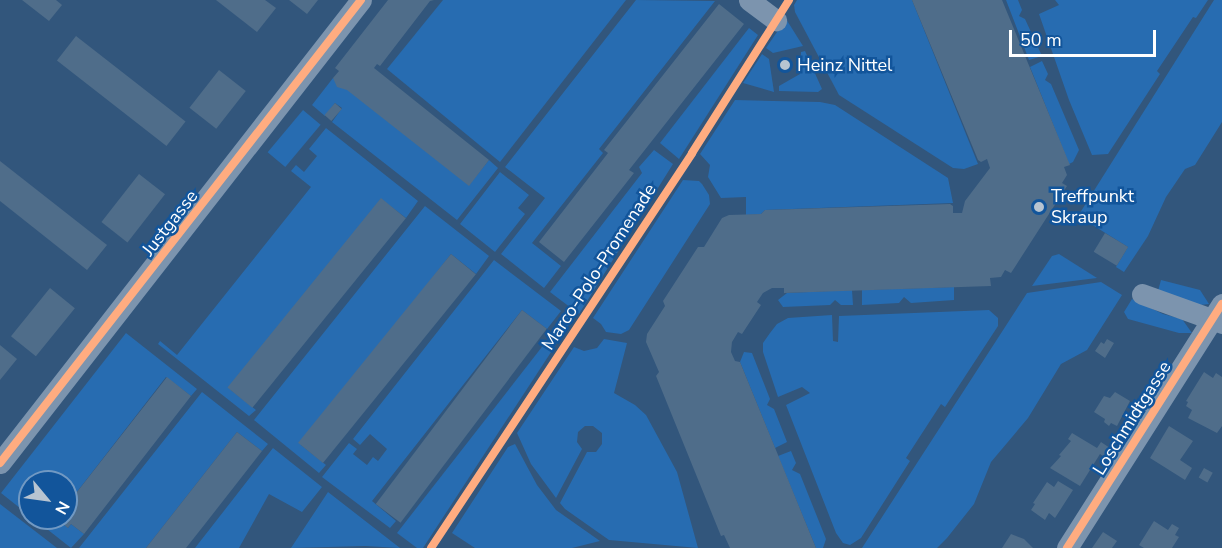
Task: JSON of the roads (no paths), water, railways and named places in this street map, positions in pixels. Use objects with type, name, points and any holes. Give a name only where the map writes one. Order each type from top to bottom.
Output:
[{"type":"street","name":"Justgasse","points":[[0,463],[361,0]]},
{"type":"street","points":[[749,0],[776,20]]},
{"type":"street","points":[[1142,294],[1218,316]]},
{"type":"street","name":"Loschmidtgasse","points":[[1067,548],[1218,316]]},
{"type":"place","name":"Heinz Nittel","points":[[785,65]]},
{"type":"place","name":"Treffpunkt Skraup","points":[[1039,207]]}]
